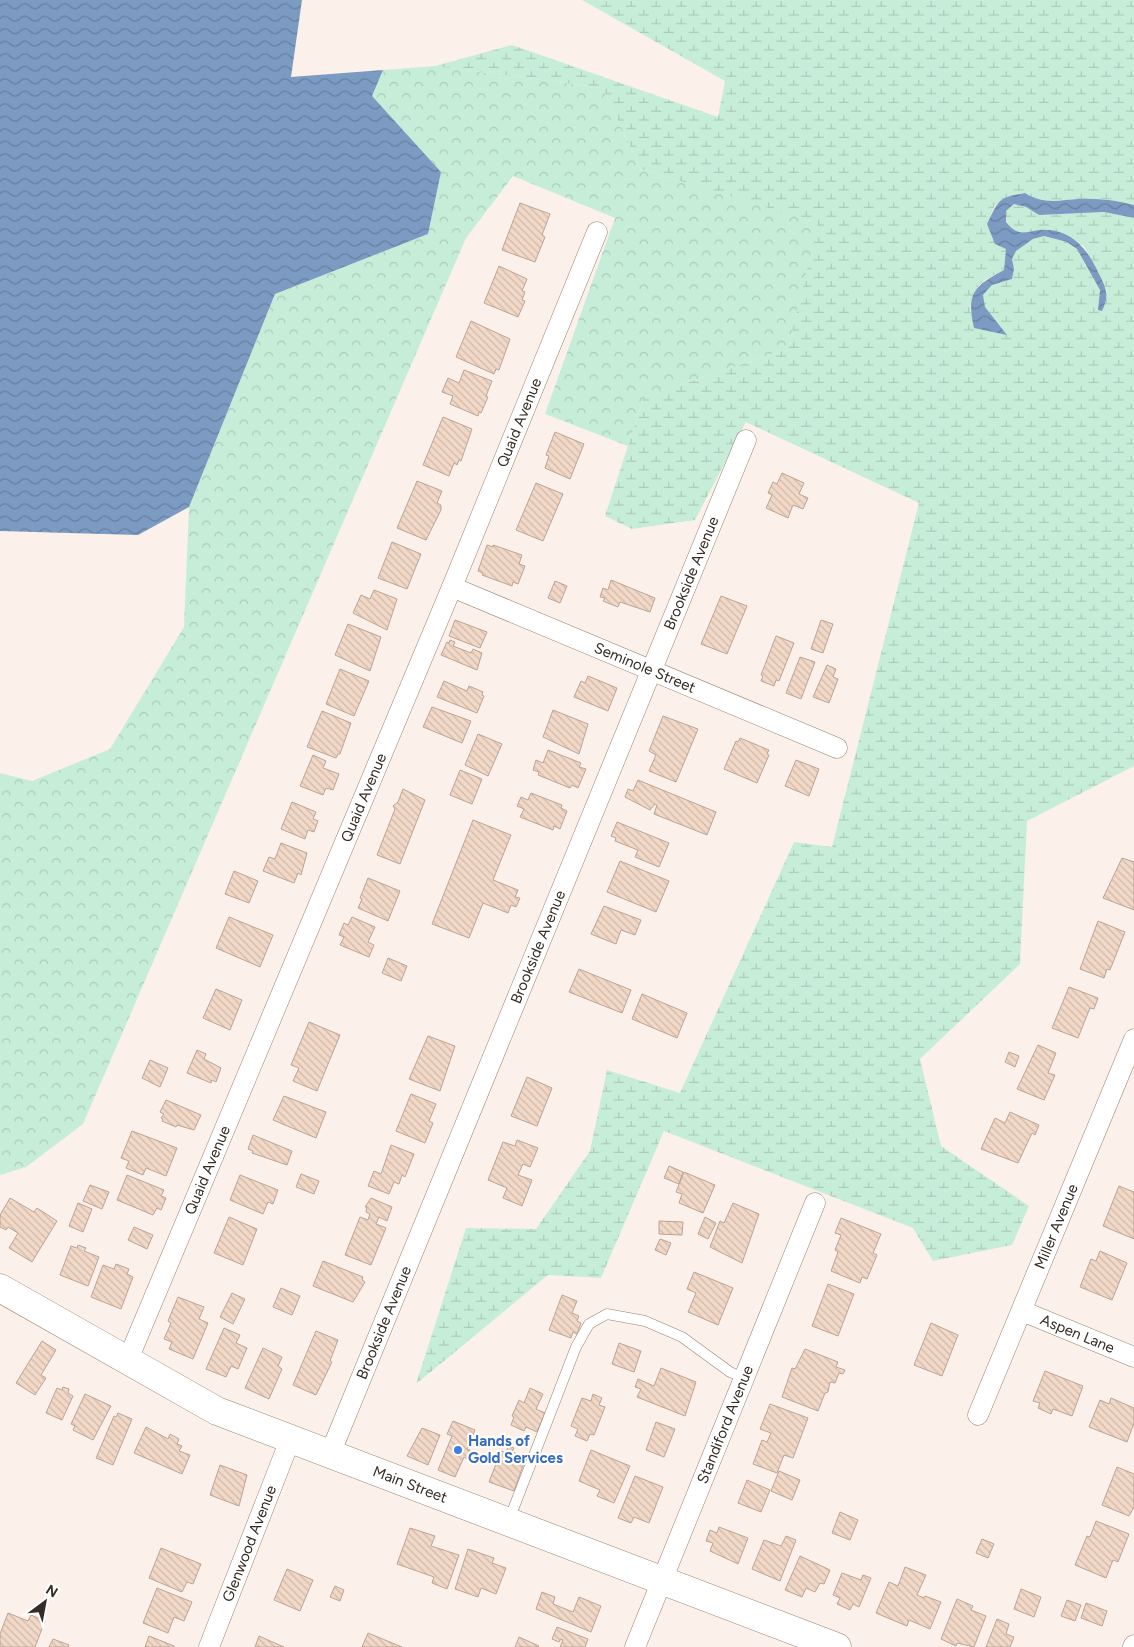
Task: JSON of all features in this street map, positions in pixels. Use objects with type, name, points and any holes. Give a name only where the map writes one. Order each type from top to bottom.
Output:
[{"type":"main road","name":"Main Street","points":[[0,1288],[127,1362],[217,1411],[837,1647]]},
{"type":"street","name":"Quaid Avenue","points":[[127,1362],[452,587],[597,232]]},
{"type":"street","name":"Brookside Avenue","points":[[330,1454],[746,440]]},
{"type":"street","name":"Seminole Street","points":[[452,587],[837,748]]},
{"type":"street","name":"Miller Avenue","points":[[978,1415],[1134,1039]]},
{"type":"street","name":"Standiford Avenue","points":[[635,1647],[815,1203]]},
{"type":"street","name":"Aspen Lane","points":[[1022,1311],[1134,1357]]},
{"type":"street","name":"Glenwood Avenue","points":[[209,1647],[290,1440]]},
{"type":"lane","points":[[509,1521],[576,1347],[589,1324],[607,1314],[645,1322],[682,1337],[730,1372],[744,1378]]},
{"type":"green space","points":[[582,0],[1134,0],[1134,205],[1100,199],[1045,200],[1025,193],[995,205],[987,224],[1006,249],[1004,270],[989,277],[979,285],[973,296],[970,312],[1006,335],[984,307],[983,295],[992,285],[1012,279],[1014,269],[1012,259],[1016,251],[1033,239],[1044,236],[1067,242],[1077,249],[1100,290],[1098,310],[1107,291],[1084,246],[1047,232],[1021,233],[1012,228],[1006,222],[1006,211],[1014,204],[1026,207],[1039,215],[1104,212],[1134,218],[1134,766],[1027,821],[1020,964],[920,1059],[941,1146],[1029,1206],[1012,1245],[933,1261],[913,1228],[664,1131],[601,1278],[548,1275],[416,1384],[466,1228],[536,1229],[590,1151],[607,1070],[680,1093],[794,842],[832,847],[919,503],[746,422],[695,520],[632,529],[605,516],[644,397],[788,349],[818,223],[641,169],[603,88],[435,66],[512,45],[718,117],[725,81]]},
{"type":"green space","points":[[435,66],[603,88],[641,169],[819,223],[788,349],[644,397],[628,446],[545,414],[615,218],[513,176],[466,238],[83,1124],[26,1167],[0,1175],[0,773],[32,781],[110,749],[184,627],[189,507],[275,294],[428,234],[441,172],[371,96],[383,70]]},
{"type":"water","points":[[0,0],[302,0],[291,77],[383,70],[372,96],[441,172],[428,234],[275,294],[189,507],[138,535],[0,531]]},
{"type":"water","points":[[1025,193],[1045,200],[1100,199],[1134,205],[1134,218],[1104,212],[1039,215],[1026,207],[1014,204],[1006,211],[1006,222],[1018,232],[1051,230],[1060,232],[1069,236],[1083,248],[1094,263],[1106,292],[1106,300],[1102,311],[1098,310],[1100,290],[1077,249],[1067,242],[1044,236],[1033,239],[1016,251],[1012,259],[1014,269],[1012,279],[992,285],[983,295],[985,307],[1007,335],[974,328],[971,306],[975,292],[979,286],[1004,270],[1006,249],[995,244],[987,224],[1000,201]]},
{"type":"building","points":[[520,203],[550,214],[542,235],[545,237],[535,262],[502,250]]},
{"type":"building","points":[[499,266],[527,279],[522,291],[525,292],[522,300],[525,301],[518,317],[484,303]]},
{"type":"building","points":[[471,321],[510,339],[499,370],[496,369],[494,374],[456,357]]},
{"type":"building","points":[[464,370],[492,381],[486,396],[488,397],[478,416],[450,404],[453,396],[442,392],[448,378],[459,383]]},
{"type":"building","points":[[443,417],[472,429],[461,461],[459,460],[457,465],[454,463],[449,476],[423,465]]},
{"type":"building","points":[[555,432],[584,444],[570,479],[545,468],[549,456],[546,455]]},
{"type":"building","points":[[782,473],[804,483],[799,494],[808,498],[803,509],[793,505],[788,518],[766,508],[772,495],[768,493],[773,482],[777,484]]},
{"type":"building","points":[[417,481],[442,491],[437,503],[441,505],[441,510],[426,540],[397,528]]},
{"type":"building","points":[[536,483],[563,494],[543,541],[516,530]]},
{"type":"building","points":[[392,542],[421,554],[407,589],[378,578]]},
{"type":"building","points":[[487,545],[493,547],[493,545],[522,555],[519,564],[525,566],[518,584],[513,582],[512,586],[482,575],[483,573],[478,571]]},
{"type":"building","points":[[611,580],[655,598],[650,612],[620,602],[618,607],[603,601],[605,598],[600,597],[603,588],[608,590]]},
{"type":"building","points":[[555,581],[567,586],[560,603],[548,598]]},
{"type":"building","points":[[374,590],[397,599],[387,630],[353,613],[361,595],[370,599]]},
{"type":"building","points":[[721,596],[747,606],[727,654],[701,644]]},
{"type":"building","points":[[455,620],[487,632],[480,648],[449,636]]},
{"type":"building","points":[[821,620],[833,624],[823,653],[811,649]]},
{"type":"building","points":[[348,624],[381,637],[370,671],[335,655]]},
{"type":"building","points":[[776,636],[794,643],[779,681],[776,680],[774,686],[761,681],[763,676],[761,675]]},
{"type":"building","points":[[450,640],[455,642],[453,646],[471,653],[473,649],[482,653],[477,670],[441,655],[447,642],[449,643]]},
{"type":"building","points":[[800,657],[815,662],[801,699],[786,693]]},
{"type":"building","points":[[827,665],[836,669],[833,677],[838,679],[829,703],[813,697]]},
{"type":"building","points":[[340,669],[369,681],[354,716],[326,704]]},
{"type":"building","points":[[588,676],[617,688],[608,711],[574,697],[581,681],[585,683]]},
{"type":"building","points":[[444,681],[467,691],[469,686],[483,692],[482,695],[484,696],[477,713],[437,697]]},
{"type":"building","points":[[432,707],[471,721],[462,743],[423,727]]},
{"type":"building","points":[[553,710],[588,724],[579,754],[543,737]]},
{"type":"building","points":[[322,711],[351,723],[340,754],[336,758],[307,747]]},
{"type":"building","points":[[663,716],[698,729],[676,782],[649,771],[656,755],[649,751]]},
{"type":"building","points":[[478,734],[502,744],[488,776],[465,765]]},
{"type":"building","points":[[740,738],[769,750],[767,754],[769,755],[757,783],[724,769],[736,741],[738,742]]},
{"type":"building","points":[[548,750],[581,763],[579,767],[586,769],[578,788],[572,785],[570,788],[538,775],[539,772],[533,770],[536,760],[543,763]]},
{"type":"building","points":[[313,755],[326,761],[323,768],[339,774],[333,790],[326,788],[323,795],[300,786]]},
{"type":"building","points":[[796,760],[819,769],[809,796],[785,786]]},
{"type":"building","points":[[460,770],[482,779],[472,804],[450,795]]},
{"type":"building","points":[[638,780],[716,812],[707,835],[654,814],[657,805],[655,804],[650,810],[625,797],[628,789],[633,791]]},
{"type":"building","points":[[403,789],[425,800],[400,864],[377,855],[395,809],[393,806],[398,802]]},
{"type":"building","points":[[531,793],[562,805],[561,808],[567,811],[560,829],[554,826],[553,830],[520,817],[524,809],[517,806],[521,797],[528,800]]},
{"type":"building","points":[[292,802],[316,812],[313,819],[318,821],[314,832],[308,830],[305,839],[281,829]]},
{"type":"building","points":[[473,820],[511,835],[493,880],[518,890],[515,897],[520,898],[516,907],[511,905],[508,913],[483,903],[469,938],[432,924]]},
{"type":"building","points":[[617,822],[669,843],[659,867],[635,857],[638,850],[615,841],[616,838],[611,836]]},
{"type":"building","points":[[281,843],[307,853],[301,875],[298,873],[294,883],[263,871],[269,857],[275,859]]},
{"type":"building","points":[[1122,858],[1134,862],[1134,910],[1103,898]]},
{"type":"building","points":[[620,861],[669,881],[656,912],[607,892]]},
{"type":"building","points":[[234,871],[258,881],[249,903],[225,894]]},
{"type":"building","points":[[368,878],[400,891],[388,921],[358,908]]},
{"type":"building","points":[[604,906],[641,920],[635,935],[621,930],[616,944],[591,934]]},
{"type":"building","points":[[229,917],[273,935],[260,967],[216,948]]},
{"type":"building","points":[[352,917],[375,927],[368,942],[374,945],[369,957],[340,945],[344,937],[339,935],[344,923],[348,925]]},
{"type":"building","points":[[1098,921],[1125,932],[1110,970],[1107,969],[1104,978],[1080,969]]},
{"type":"building","points":[[388,958],[407,966],[401,981],[382,973]]},
{"type":"building","points":[[579,969],[631,990],[622,1013],[569,992]]},
{"type":"building","points":[[1069,987],[1098,998],[1094,1009],[1090,1008],[1078,1038],[1052,1028]]},
{"type":"building","points":[[216,989],[242,1000],[230,1030],[203,1018]]},
{"type":"building","points":[[642,994],[687,1013],[677,1038],[632,1019]]},
{"type":"building","points":[[309,1022],[340,1035],[317,1091],[293,1081],[299,1068],[291,1065]]},
{"type":"building","points":[[428,1036],[455,1046],[440,1091],[409,1079]]},
{"type":"building","points":[[1038,1045],[1056,1053],[1048,1073],[1055,1075],[1044,1100],[1017,1089]]},
{"type":"building","points":[[197,1050],[206,1054],[204,1059],[221,1068],[216,1082],[212,1080],[211,1083],[187,1073]]},
{"type":"building","points":[[1009,1052],[1019,1056],[1015,1067],[1005,1062]]},
{"type":"building","points":[[150,1060],[168,1068],[160,1087],[142,1078]]},
{"type":"building","points":[[527,1077],[552,1088],[537,1126],[511,1116]]},
{"type":"building","points":[[411,1094],[436,1104],[429,1121],[433,1123],[425,1143],[396,1131]]},
{"type":"building","points":[[284,1096],[326,1112],[316,1138],[273,1120]]},
{"type":"building","points":[[166,1100],[201,1115],[194,1130],[177,1125],[176,1127],[162,1121],[163,1119],[161,1118],[164,1114],[160,1112]]},
{"type":"building","points":[[1010,1112],[1039,1125],[1035,1135],[1032,1133],[1018,1163],[981,1149],[995,1118],[1005,1123]]},
{"type":"building","points":[[132,1131],[177,1148],[166,1176],[146,1168],[143,1175],[126,1168],[129,1161],[121,1158]]},
{"type":"building","points":[[253,1135],[292,1151],[287,1165],[252,1153],[253,1151],[248,1149]]},
{"type":"building","points":[[517,1140],[538,1148],[530,1167],[523,1164],[518,1175],[532,1180],[522,1206],[503,1198],[507,1188],[488,1180],[503,1142],[515,1146]]},
{"type":"building","points":[[391,1145],[414,1154],[405,1177],[402,1175],[399,1184],[394,1182],[389,1194],[368,1186],[374,1171],[381,1174]]},
{"type":"building","points":[[669,1166],[683,1172],[679,1184],[664,1178]]},
{"type":"building","points":[[684,1172],[715,1185],[703,1213],[679,1203],[682,1194],[676,1192]]},
{"type":"building","points":[[301,1174],[319,1181],[314,1194],[296,1187]]},
{"type":"building","points":[[127,1175],[164,1190],[161,1196],[166,1198],[161,1210],[157,1208],[153,1215],[117,1200]]},
{"type":"building","points":[[240,1175],[278,1190],[273,1204],[268,1202],[263,1214],[230,1200]]},
{"type":"building","points":[[90,1185],[109,1192],[102,1209],[83,1201]]},
{"type":"building","points":[[1119,1186],[1134,1192],[1134,1239],[1103,1226]]},
{"type":"building","points":[[10,1198],[34,1212],[37,1208],[57,1221],[32,1262],[9,1248],[18,1233],[8,1227],[6,1230],[0,1227],[0,1215]]},
{"type":"building","points":[[371,1198],[392,1207],[387,1221],[379,1217],[376,1224],[386,1228],[371,1265],[345,1255],[360,1217],[368,1220],[370,1214],[366,1212],[367,1207],[365,1207]]},
{"type":"building","points":[[78,1203],[92,1209],[83,1232],[69,1226]]},
{"type":"building","points":[[733,1203],[759,1214],[742,1263],[710,1247],[720,1221],[724,1223]]},
{"type":"building","points":[[229,1217],[257,1229],[243,1265],[214,1253]]},
{"type":"building","points":[[705,1217],[716,1223],[708,1239],[698,1234]]},
{"type":"building","points":[[841,1218],[881,1234],[873,1253],[877,1255],[867,1279],[862,1277],[860,1283],[831,1271],[838,1252],[835,1250],[841,1235],[835,1233]]},
{"type":"building","points":[[659,1221],[683,1222],[682,1235],[659,1234]]},
{"type":"building","points":[[134,1227],[153,1235],[147,1249],[128,1240]]},
{"type":"building","points":[[660,1239],[671,1243],[666,1255],[655,1250]]},
{"type":"building","points":[[78,1245],[86,1248],[84,1251],[99,1257],[88,1286],[60,1275],[71,1246],[77,1248]]},
{"type":"building","points":[[1100,1251],[1127,1263],[1112,1300],[1080,1287],[1091,1259],[1096,1261]]},
{"type":"building","points":[[323,1261],[363,1277],[362,1280],[365,1282],[353,1302],[313,1286]]},
{"type":"building","points":[[116,1264],[129,1269],[127,1274],[133,1277],[121,1309],[91,1297],[103,1265],[114,1269]]},
{"type":"building","points":[[694,1272],[733,1288],[718,1325],[688,1312],[696,1293],[687,1289]]},
{"type":"building","points":[[828,1284],[854,1294],[838,1336],[812,1326]]},
{"type":"building","points":[[281,1288],[300,1296],[292,1315],[273,1307]]},
{"type":"building","points":[[232,1293],[245,1299],[233,1324],[220,1317]]},
{"type":"building","points":[[562,1295],[577,1301],[572,1313],[579,1316],[577,1321],[581,1323],[577,1334],[573,1332],[571,1338],[549,1330]]},
{"type":"building","points":[[178,1297],[204,1307],[199,1319],[208,1323],[193,1359],[169,1349],[172,1342],[164,1339],[171,1323],[168,1321]]},
{"type":"building","points":[[931,1323],[958,1335],[942,1376],[914,1365]]},
{"type":"building","points":[[224,1328],[240,1335],[236,1343],[247,1348],[238,1369],[231,1366],[226,1377],[206,1369]]},
{"type":"building","points":[[316,1331],[338,1340],[330,1361],[332,1362],[316,1395],[293,1385]]},
{"type":"building","points":[[42,1341],[56,1350],[41,1375],[46,1378],[35,1395],[16,1383]]},
{"type":"building","points":[[619,1343],[641,1351],[634,1372],[612,1364]]},
{"type":"building","points":[[263,1348],[282,1357],[278,1366],[282,1369],[269,1399],[245,1388]]},
{"type":"building","points":[[805,1349],[838,1362],[836,1367],[845,1370],[843,1374],[839,1373],[835,1383],[830,1382],[828,1392],[825,1393],[818,1411],[782,1397],[792,1368],[795,1369]]},
{"type":"building","points":[[661,1368],[696,1382],[685,1416],[637,1397],[641,1389],[635,1387],[638,1379],[654,1386]]},
{"type":"building","points":[[1045,1371],[1083,1386],[1072,1416],[1053,1409],[1051,1414],[1038,1408],[1040,1403],[1033,1401]]},
{"type":"building","points":[[63,1387],[69,1389],[68,1393],[73,1396],[62,1420],[46,1413],[57,1388],[62,1390]]},
{"type":"building","points":[[530,1388],[543,1394],[536,1409],[545,1413],[537,1432],[526,1427],[524,1431],[511,1425],[514,1417],[512,1416],[519,1400],[524,1403]]},
{"type":"building","points":[[85,1394],[111,1406],[93,1440],[73,1430],[75,1426],[71,1424]]},
{"type":"building","points":[[593,1394],[602,1398],[599,1405],[605,1407],[594,1435],[590,1434],[587,1441],[575,1436],[578,1429],[571,1426],[582,1398],[591,1401]]},
{"type":"building","points":[[1111,1398],[1134,1408],[1134,1423],[1127,1442],[1089,1427],[1100,1400],[1109,1404]]},
{"type":"building","points":[[770,1404],[808,1418],[793,1458],[784,1455],[777,1473],[753,1464],[762,1440],[767,1442],[771,1433],[760,1429]]},
{"type":"building","points":[[118,1413],[132,1419],[113,1465],[96,1458],[114,1416],[116,1417]]},
{"type":"building","name":"Hands of Gold Services","points":[[453,1421],[475,1430],[467,1449],[470,1450],[467,1459],[464,1457],[455,1477],[438,1470],[452,1436],[447,1434]]},
{"type":"building","points":[[656,1422],[675,1429],[664,1457],[646,1450]]},
{"type":"building","points":[[146,1427],[168,1439],[170,1434],[179,1439],[177,1444],[182,1446],[179,1451],[190,1455],[182,1474],[134,1453]]},
{"type":"building","points":[[422,1428],[440,1435],[428,1465],[407,1456]]},
{"type":"building","points":[[508,1446],[514,1448],[512,1452],[526,1457],[514,1491],[489,1482],[501,1451],[506,1453]]},
{"type":"building","points":[[591,1450],[630,1466],[614,1503],[597,1496],[600,1490],[579,1481]]},
{"type":"building","points":[[220,1465],[247,1475],[239,1506],[210,1495]]},
{"type":"building","points":[[1117,1467],[1134,1474],[1134,1507],[1129,1516],[1102,1505]]},
{"type":"building","points":[[779,1471],[800,1480],[792,1500],[771,1491]]},
{"type":"building","points":[[635,1476],[663,1487],[649,1523],[634,1517],[631,1523],[618,1518]]},
{"type":"building","points":[[747,1480],[770,1490],[761,1512],[738,1503]]},
{"type":"building","points":[[840,1512],[858,1520],[850,1540],[832,1533]]},
{"type":"building","points":[[1096,1521],[1129,1534],[1118,1562],[1113,1560],[1106,1578],[1075,1565],[1087,1536],[1090,1537]]},
{"type":"building","points":[[719,1527],[748,1538],[738,1564],[710,1551],[713,1543],[706,1541],[710,1530],[717,1533]]},
{"type":"building","points":[[410,1528],[435,1536],[431,1546],[459,1555],[447,1589],[432,1583],[434,1577],[397,1564]]},
{"type":"building","points":[[786,1536],[796,1540],[780,1581],[752,1569],[764,1540],[781,1546]]},
{"type":"building","points":[[982,1539],[994,1544],[988,1558],[976,1553]]},
{"type":"building","points":[[161,1548],[201,1564],[193,1584],[187,1582],[182,1592],[149,1578]]},
{"type":"building","points":[[468,1549],[494,1558],[492,1563],[506,1568],[496,1594],[481,1588],[478,1597],[455,1589]]},
{"type":"building","points":[[800,1556],[830,1570],[824,1584],[820,1583],[815,1592],[806,1588],[802,1597],[785,1590]]},
{"type":"building","points":[[905,1567],[926,1575],[917,1595],[941,1602],[930,1629],[909,1620],[907,1626],[876,1613],[889,1582],[898,1586]]},
{"type":"building","points":[[287,1569],[313,1580],[300,1611],[274,1600]]},
{"type":"building","points":[[842,1573],[861,1580],[863,1575],[871,1578],[859,1607],[853,1604],[850,1610],[837,1604],[840,1598],[833,1595]]},
{"type":"building","points":[[335,1586],[344,1590],[340,1601],[330,1597]]},
{"type":"building","points":[[157,1588],[192,1602],[184,1621],[174,1617],[168,1633],[143,1623]]},
{"type":"building","points":[[1021,1589],[1041,1597],[1034,1617],[1014,1609]]},
{"type":"building","points":[[542,1592],[555,1597],[553,1604],[573,1612],[579,1597],[601,1606],[591,1632],[536,1609]]},
{"type":"building","points":[[957,1599],[973,1606],[971,1610],[986,1616],[974,1647],[957,1643],[956,1646],[941,1639]]},
{"type":"building","points":[[1067,1600],[1081,1605],[1075,1621],[1061,1616]]},
{"type":"building","points":[[1086,1603],[1107,1611],[1102,1626],[1081,1618]]},
{"type":"building","points":[[8,1613],[28,1621],[31,1615],[45,1621],[35,1647],[0,1647],[0,1634]]},
{"type":"building","points":[[997,1619],[1009,1624],[1006,1634],[1014,1637],[1010,1647],[986,1647]]},
{"type":"building","points":[[557,1627],[588,1639],[585,1647],[560,1647],[563,1640],[561,1639],[559,1642],[552,1639]]},
{"type":"building","points":[[368,1633],[402,1647],[362,1647]]},
{"type":"building","points":[[149,1636],[174,1646],[174,1647],[145,1647]]},
{"type":"building","points":[[259,1636],[284,1647],[255,1647]]},
{"type":"building","points":[[519,1637],[539,1646],[515,1647]]},
{"type":"building","points":[[53,1639],[69,1645],[68,1647],[49,1647]]},
{"type":"place","name":"Hands of Gold Services","points":[[458,1450]]}]
